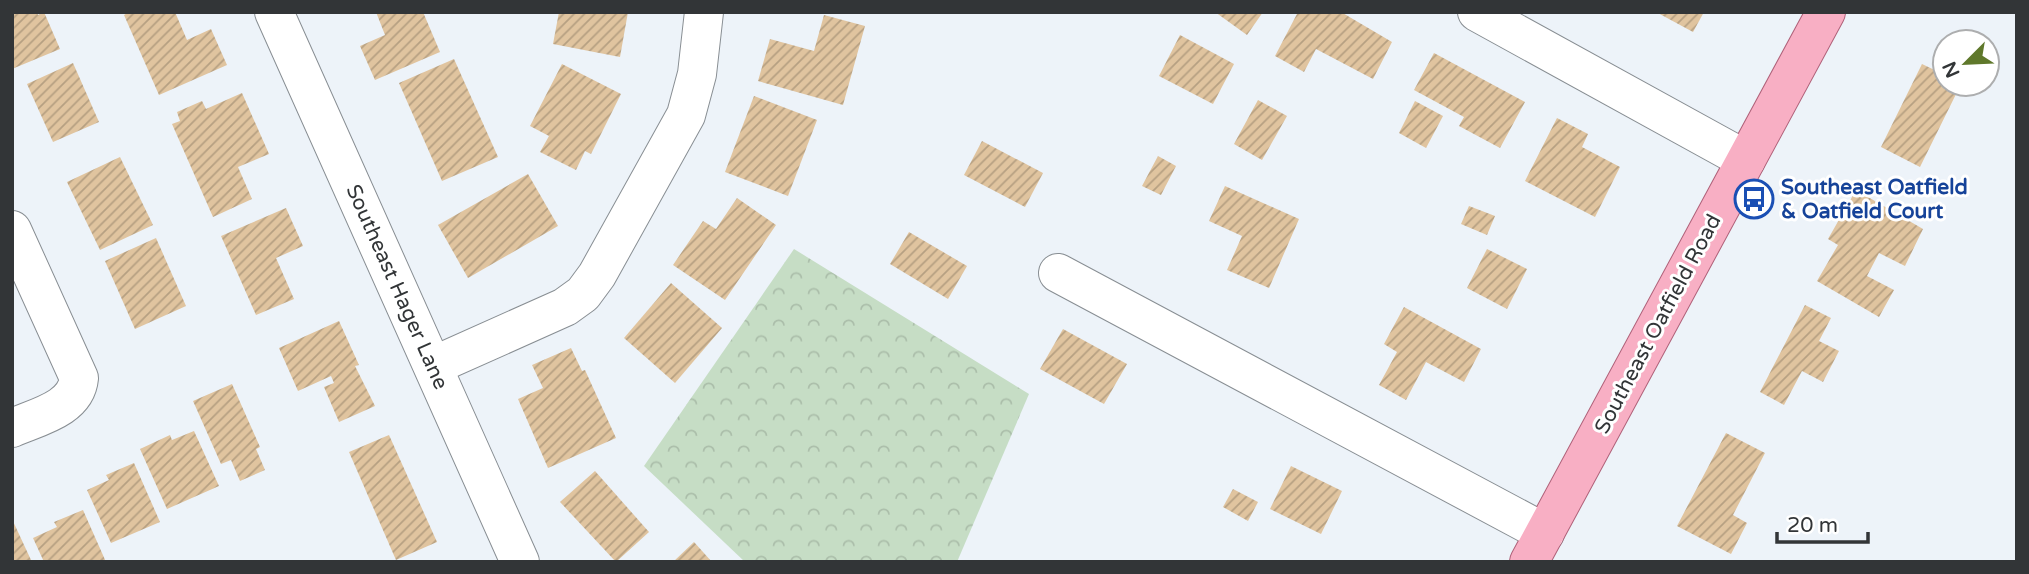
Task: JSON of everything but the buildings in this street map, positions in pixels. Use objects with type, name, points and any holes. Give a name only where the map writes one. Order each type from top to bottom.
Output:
[{"type":"main road","name":"Southeast Oatfield Road","points":[[1537,547],[1826,12]]},
{"type":"street","name":"Southeast Hager Lane","points":[[274,12],[520,562]]},
{"type":"street","points":[[433,366],[565,307],[583,294],[597,275],[686,116],[696,74],[704,12]]},
{"type":"street","points":[[1477,12],[1746,160]]},
{"type":"street","points":[[12,230],[79,378],[78,391],[69,402],[12,428]]},
{"type":"street","points":[[1058,273],[1537,547]]},
{"type":"green space","points":[[794,249],[1029,394],[957,562],[745,562],[644,466]]},
{"type":"place","name":"Southeast Oatfield & Oatfield Court","points":[[1754,199]]}]
